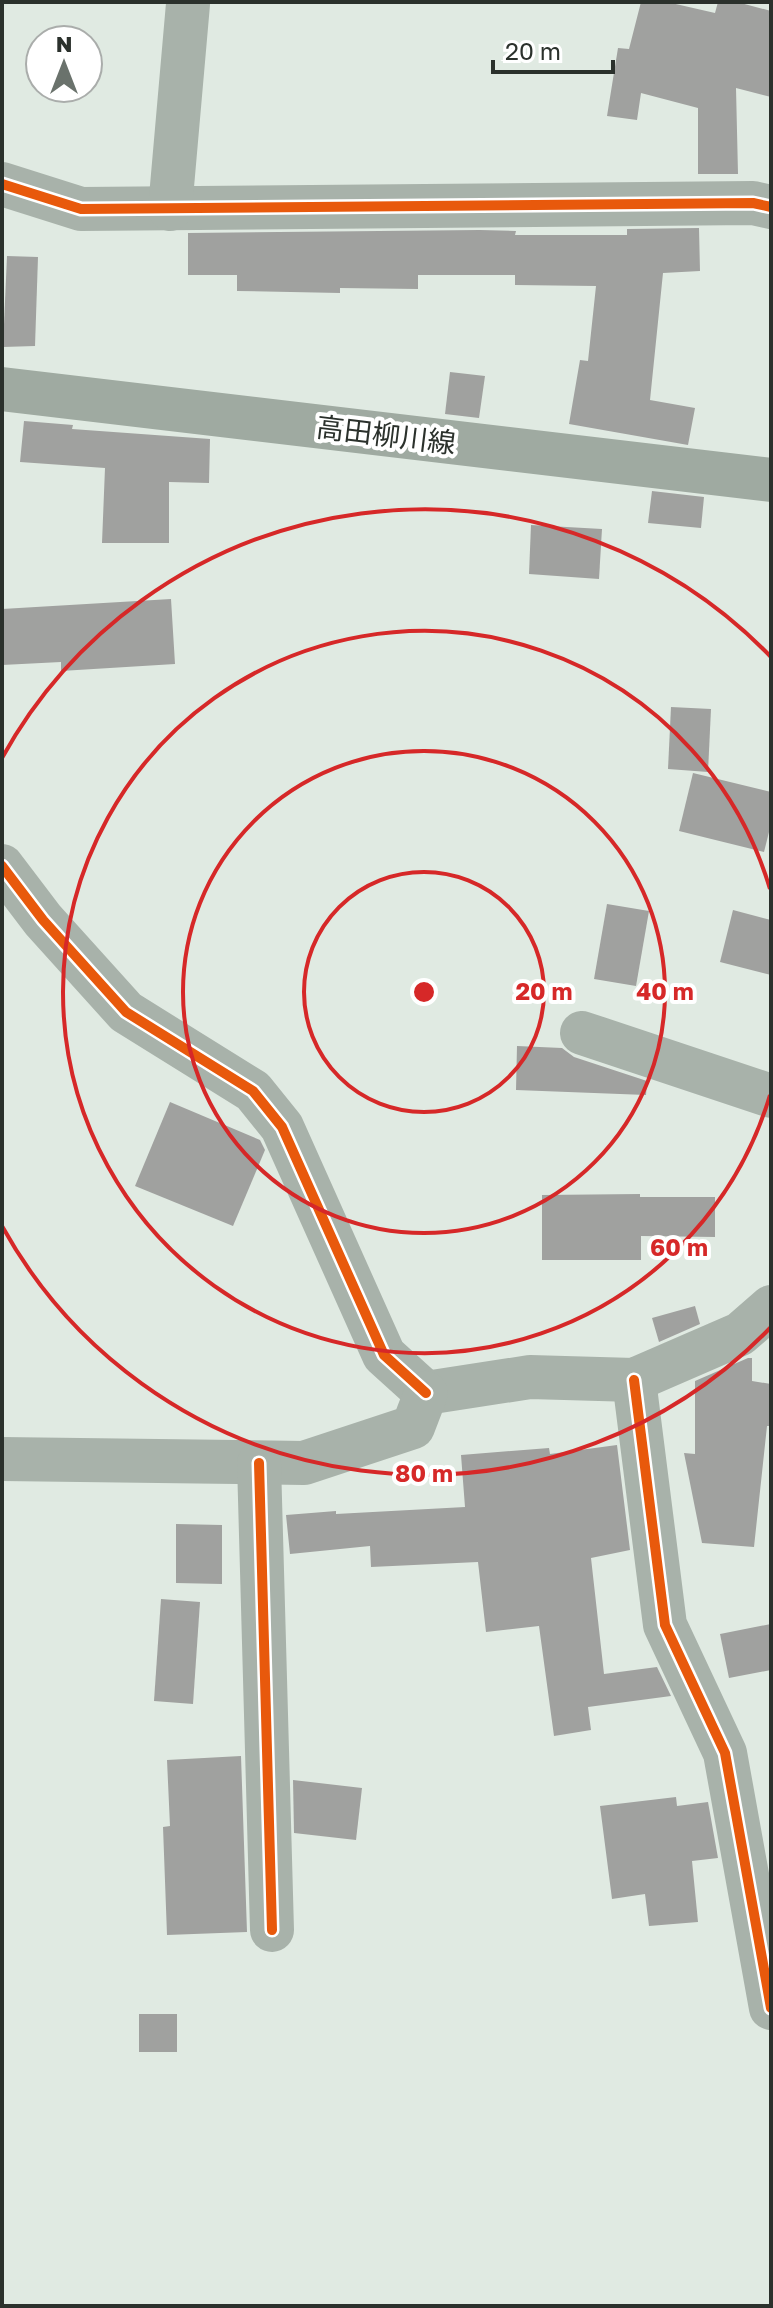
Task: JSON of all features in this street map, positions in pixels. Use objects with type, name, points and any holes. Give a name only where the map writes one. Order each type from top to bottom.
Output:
[{"type":"main road","name":"高田柳川線","points":[[2,389],[771,480]]},
{"type":"street","points":[[170,209],[188,4]]},
{"type":"street","points":[[2,184],[81,209],[753,203],[771,207]]},
{"type":"street","points":[[2,866],[43,920],[126,1012],[253,1091],[282,1127],[384,1355],[426,1393]]},
{"type":"street","points":[[582,1033],[771,1096]]},
{"type":"street","points":[[426,1393],[530,1377],[634,1380],[740,1334],[771,1307]]},
{"type":"street","points":[[634,1380],[665,1625],[725,1753],[771,2008]]},
{"type":"street","points":[[2,1459],[304,1463],[413,1427],[426,1393]]},
{"type":"street","points":[[259,1463],[272,1930]]},
{"type":"building","points":[[641,2],[667,2],[715,13],[718,2],[737,2],[771,11],[771,97],[736,88],[738,174],[698,174],[698,108],[641,93],[637,120],[607,116],[618,48],[629,49]]},
{"type":"building","points":[[699,228],[700,271],[663,273],[650,400],[695,408],[688,445],[569,424],[580,360],[588,361],[596,286],[515,285],[515,275],[418,275],[418,289],[340,288],[340,293],[237,291],[237,275],[188,275],[188,233],[480,230],[516,231],[515,235],[627,235],[627,229]]},
{"type":"building","points":[[7,256],[38,257],[35,346],[3,347]]},
{"type":"building","points":[[450,372],[485,376],[479,418],[445,414]]},
{"type":"building","points":[[24,421],[73,425],[72,429],[210,439],[209,483],[169,482],[169,543],[102,543],[105,468],[20,462]]},
{"type":"building","points":[[652,491],[704,497],[701,528],[648,523]]},
{"type":"building","points":[[531,525],[602,529],[599,579],[529,574]]},
{"type":"building","points":[[171,599],[175,664],[61,671],[61,662],[2,665],[2,609]]},
{"type":"building","points":[[671,707],[711,709],[708,772],[668,769]]},
{"type":"building","points":[[693,773],[771,792],[771,824],[764,852],[679,831]]},
{"type":"building","points":[[607,904],[649,911],[636,986],[594,979]]},
{"type":"building","points":[[733,910],[771,920],[771,975],[720,962]]},
{"type":"building","points":[[517,1046],[562,1048],[574,1057],[647,1081],[646,1095],[516,1090]]},
{"type":"building","points":[[170,1102],[260,1140],[265,1150],[233,1226],[135,1186]]},
{"type":"building","points":[[640,1194],[640,1197],[715,1197],[715,1237],[641,1236],[641,1260],[542,1260],[542,1195]]},
{"type":"building","points":[[695,1306],[700,1324],[659,1342],[652,1318]]},
{"type":"building","points":[[752,1358],[752,1381],[771,1384],[771,1426],[767,1426],[754,1547],[702,1543],[684,1453],[695,1454],[695,1381]]},
{"type":"building","points":[[617,1445],[630,1550],[591,1558],[604,1674],[657,1667],[671,1696],[588,1707],[591,1730],[554,1736],[539,1626],[486,1632],[478,1562],[371,1567],[370,1546],[290,1554],[286,1515],[465,1507],[461,1455],[549,1448],[550,1454]]},
{"type":"building","points":[[176,1524],[222,1525],[222,1584],[176,1583]]},
{"type":"building","points":[[161,1599],[200,1602],[193,1704],[154,1701]]},
{"type":"building","points":[[771,1624],[771,1670],[729,1678],[720,1634]]},
{"type":"building","points":[[241,1756],[247,1932],[167,1935],[163,1827],[170,1826],[167,1760]]},
{"type":"building","points":[[293,1780],[362,1788],[356,1840],[294,1833]]},
{"type":"building","points":[[676,1797],[677,1806],[708,1802],[718,1858],[692,1861],[698,1922],[649,1926],[645,1894],[612,1899],[600,1806]]},
{"type":"building","points":[[139,2014],[177,2014],[177,2052],[139,2052]]},
{"type":"cycle path","points":[[2,184],[81,209],[753,203],[771,207]]},
{"type":"cycle path","points":[[2,866],[43,920],[126,1012],[253,1091],[282,1127],[384,1355],[426,1393]]},
{"type":"cycle path","points":[[634,1380],[665,1625],[725,1753],[771,2008]]},
{"type":"cycle path","points":[[259,1463],[272,1930]]}]
